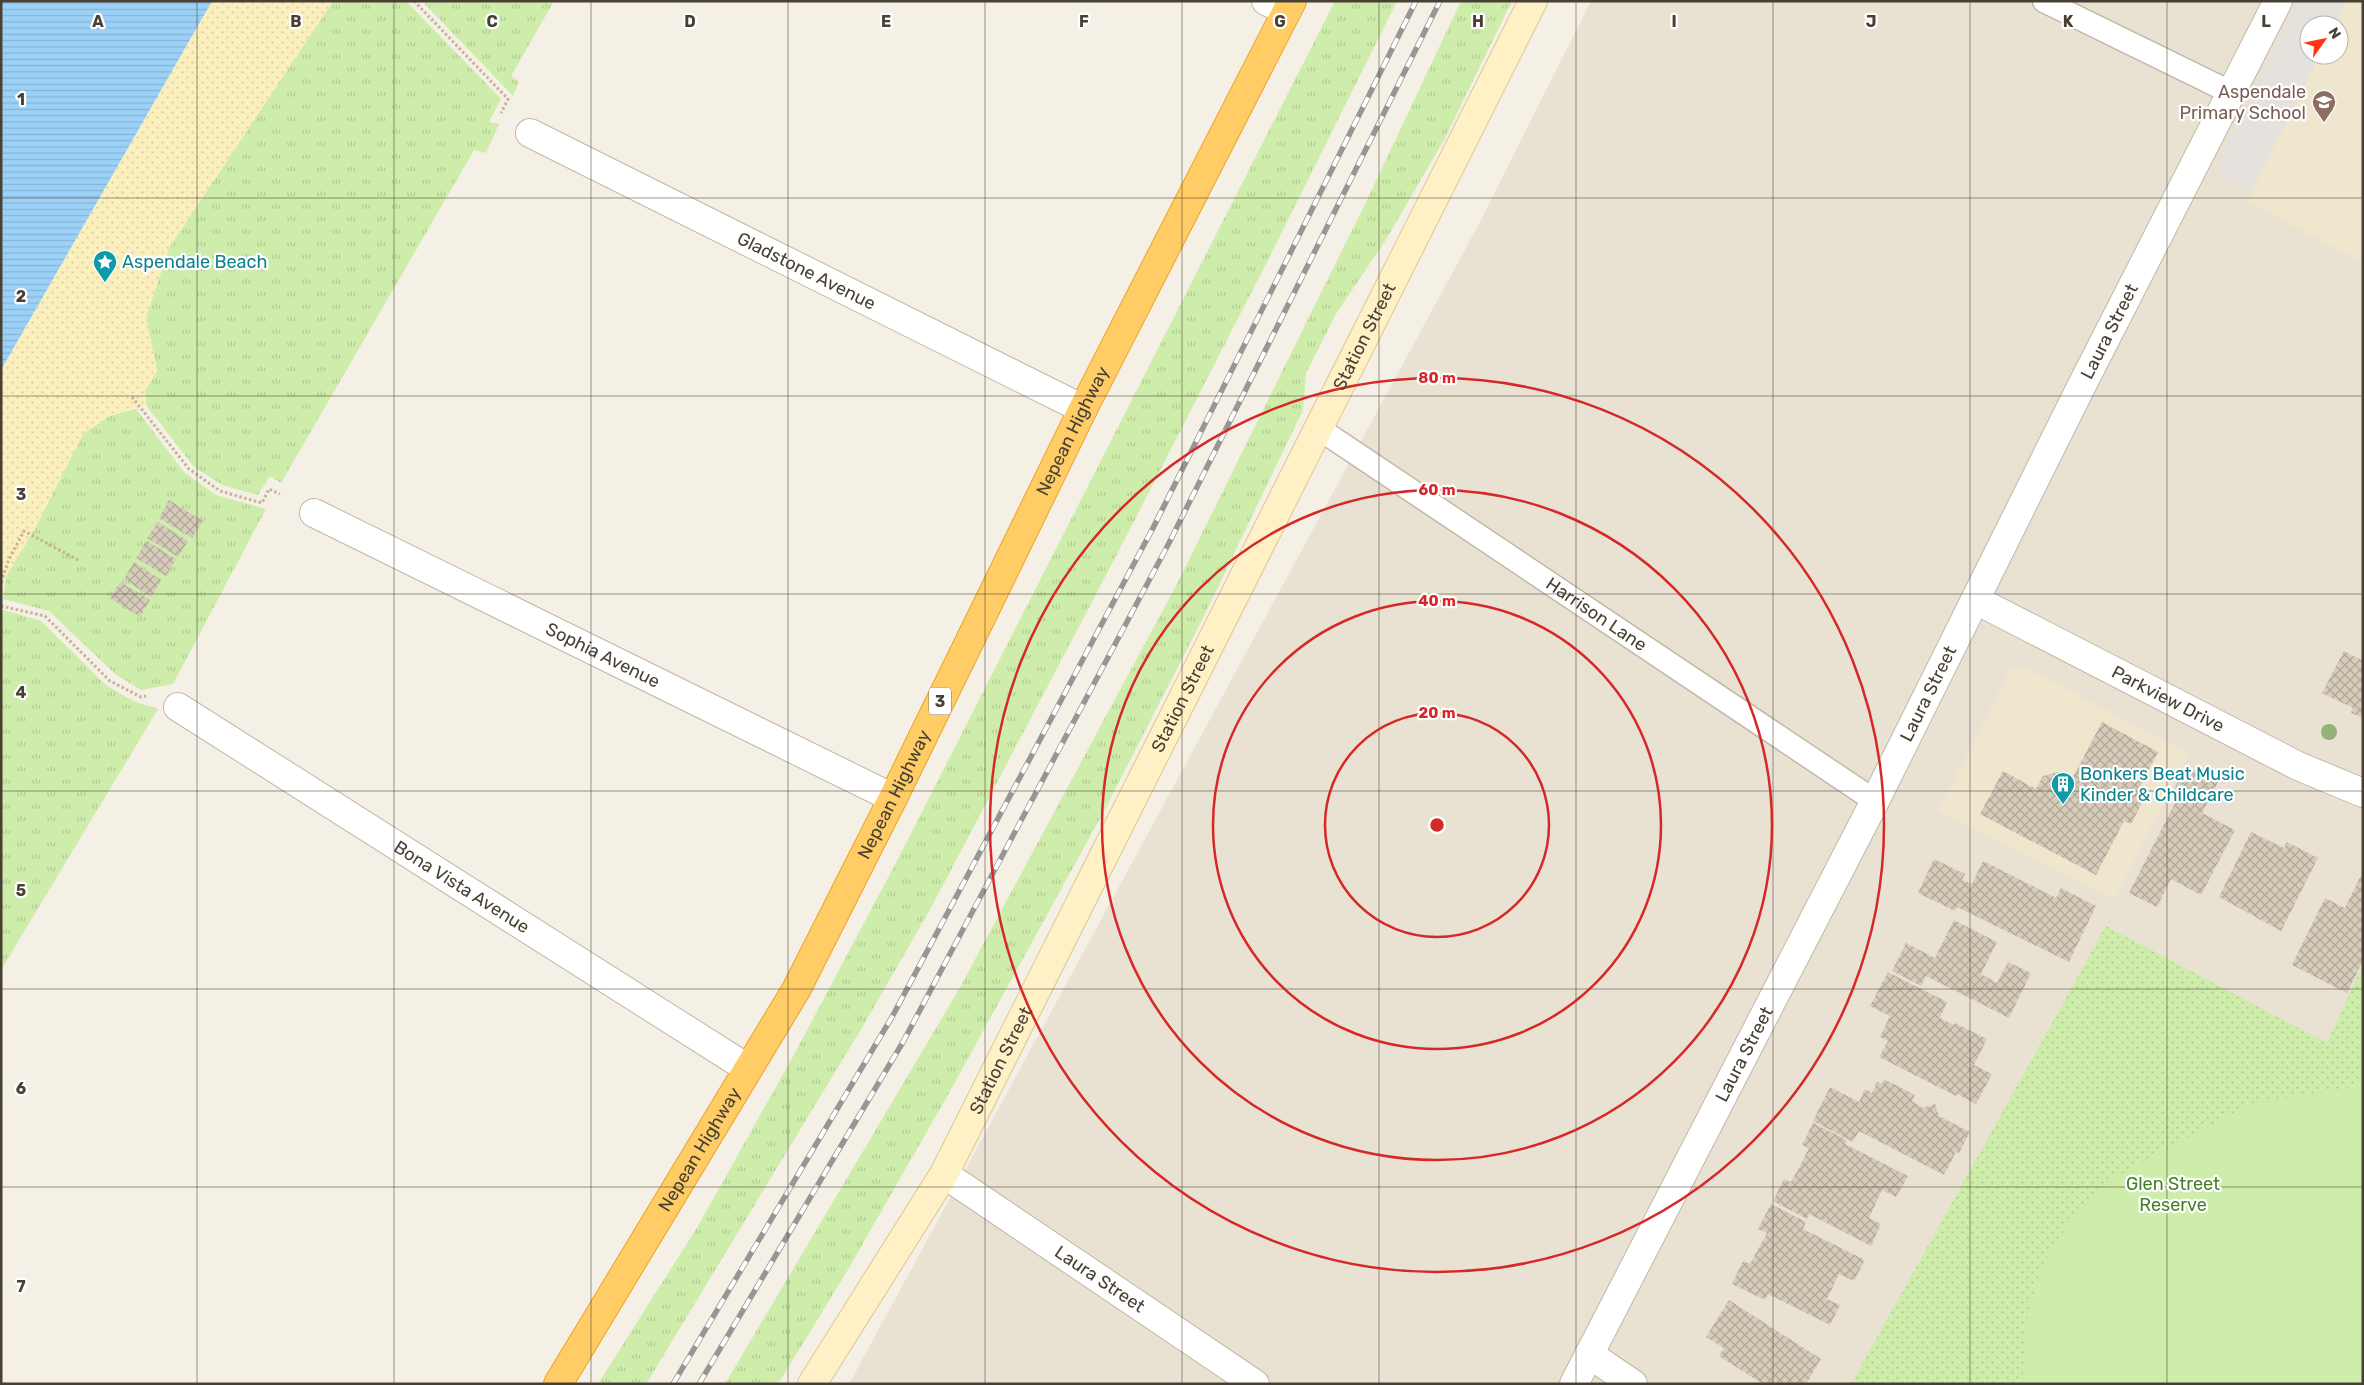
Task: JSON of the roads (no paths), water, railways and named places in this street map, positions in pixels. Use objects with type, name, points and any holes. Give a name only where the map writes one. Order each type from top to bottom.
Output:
[{"type":"highway","name":"Nepean Highway","points":[[558,1384],[747,1068],[796,990],[893,798],[1281,5]]},
{"type":"street","name":"Station Street","points":[[812,1384],[944,1174],[1533,1]]},
{"type":"street","name":"Laura Street","points":[[1574,1384],[1875,801],[2081,387],[2278,1]]},
{"type":"street","name":"Gladstone Avenue","points":[[530,133],[1083,409]]},
{"type":"street","name":"Sophia Avenue","points":[[314,513],[893,798]]},
{"type":"street","name":"Parkview Drive","points":[[1976,600],[2298,766],[2363,793]]},
{"type":"street","name":"Bona Vista Avenue","points":[[166,701],[747,1068]]},
{"type":"street","name":"Laura Street","points":[[944,1174],[1255,1384]]},
{"type":"street","points":[[1589,1354],[1633,1384]]},
{"type":"lane","points":[[2044,1],[2232,93]]},
{"type":"lane","name":"Harrison Lane","points":[[1318,428],[1875,801]]},
{"type":"water","points":[[1,1],[212,1],[1,370]]},
{"type":"railway","points":[[673,1384],[892,1017],[1153,528],[1416,1]]},
{"type":"railway","points":[[699,1384],[903,1042],[1169,543],[1440,1]]},
{"type":"place","name":"Aspendale Primary School","points":[[2324,123]]},
{"type":"place","name":"Aspendale Beach","points":[[105,283]]},
{"type":"place","name":"Bonkers Beat Music Kinder & Childcare","points":[[2063,805]]},
{"type":"park label","name":"Glen Street Reserve","points":[[2173,1194]]}]
